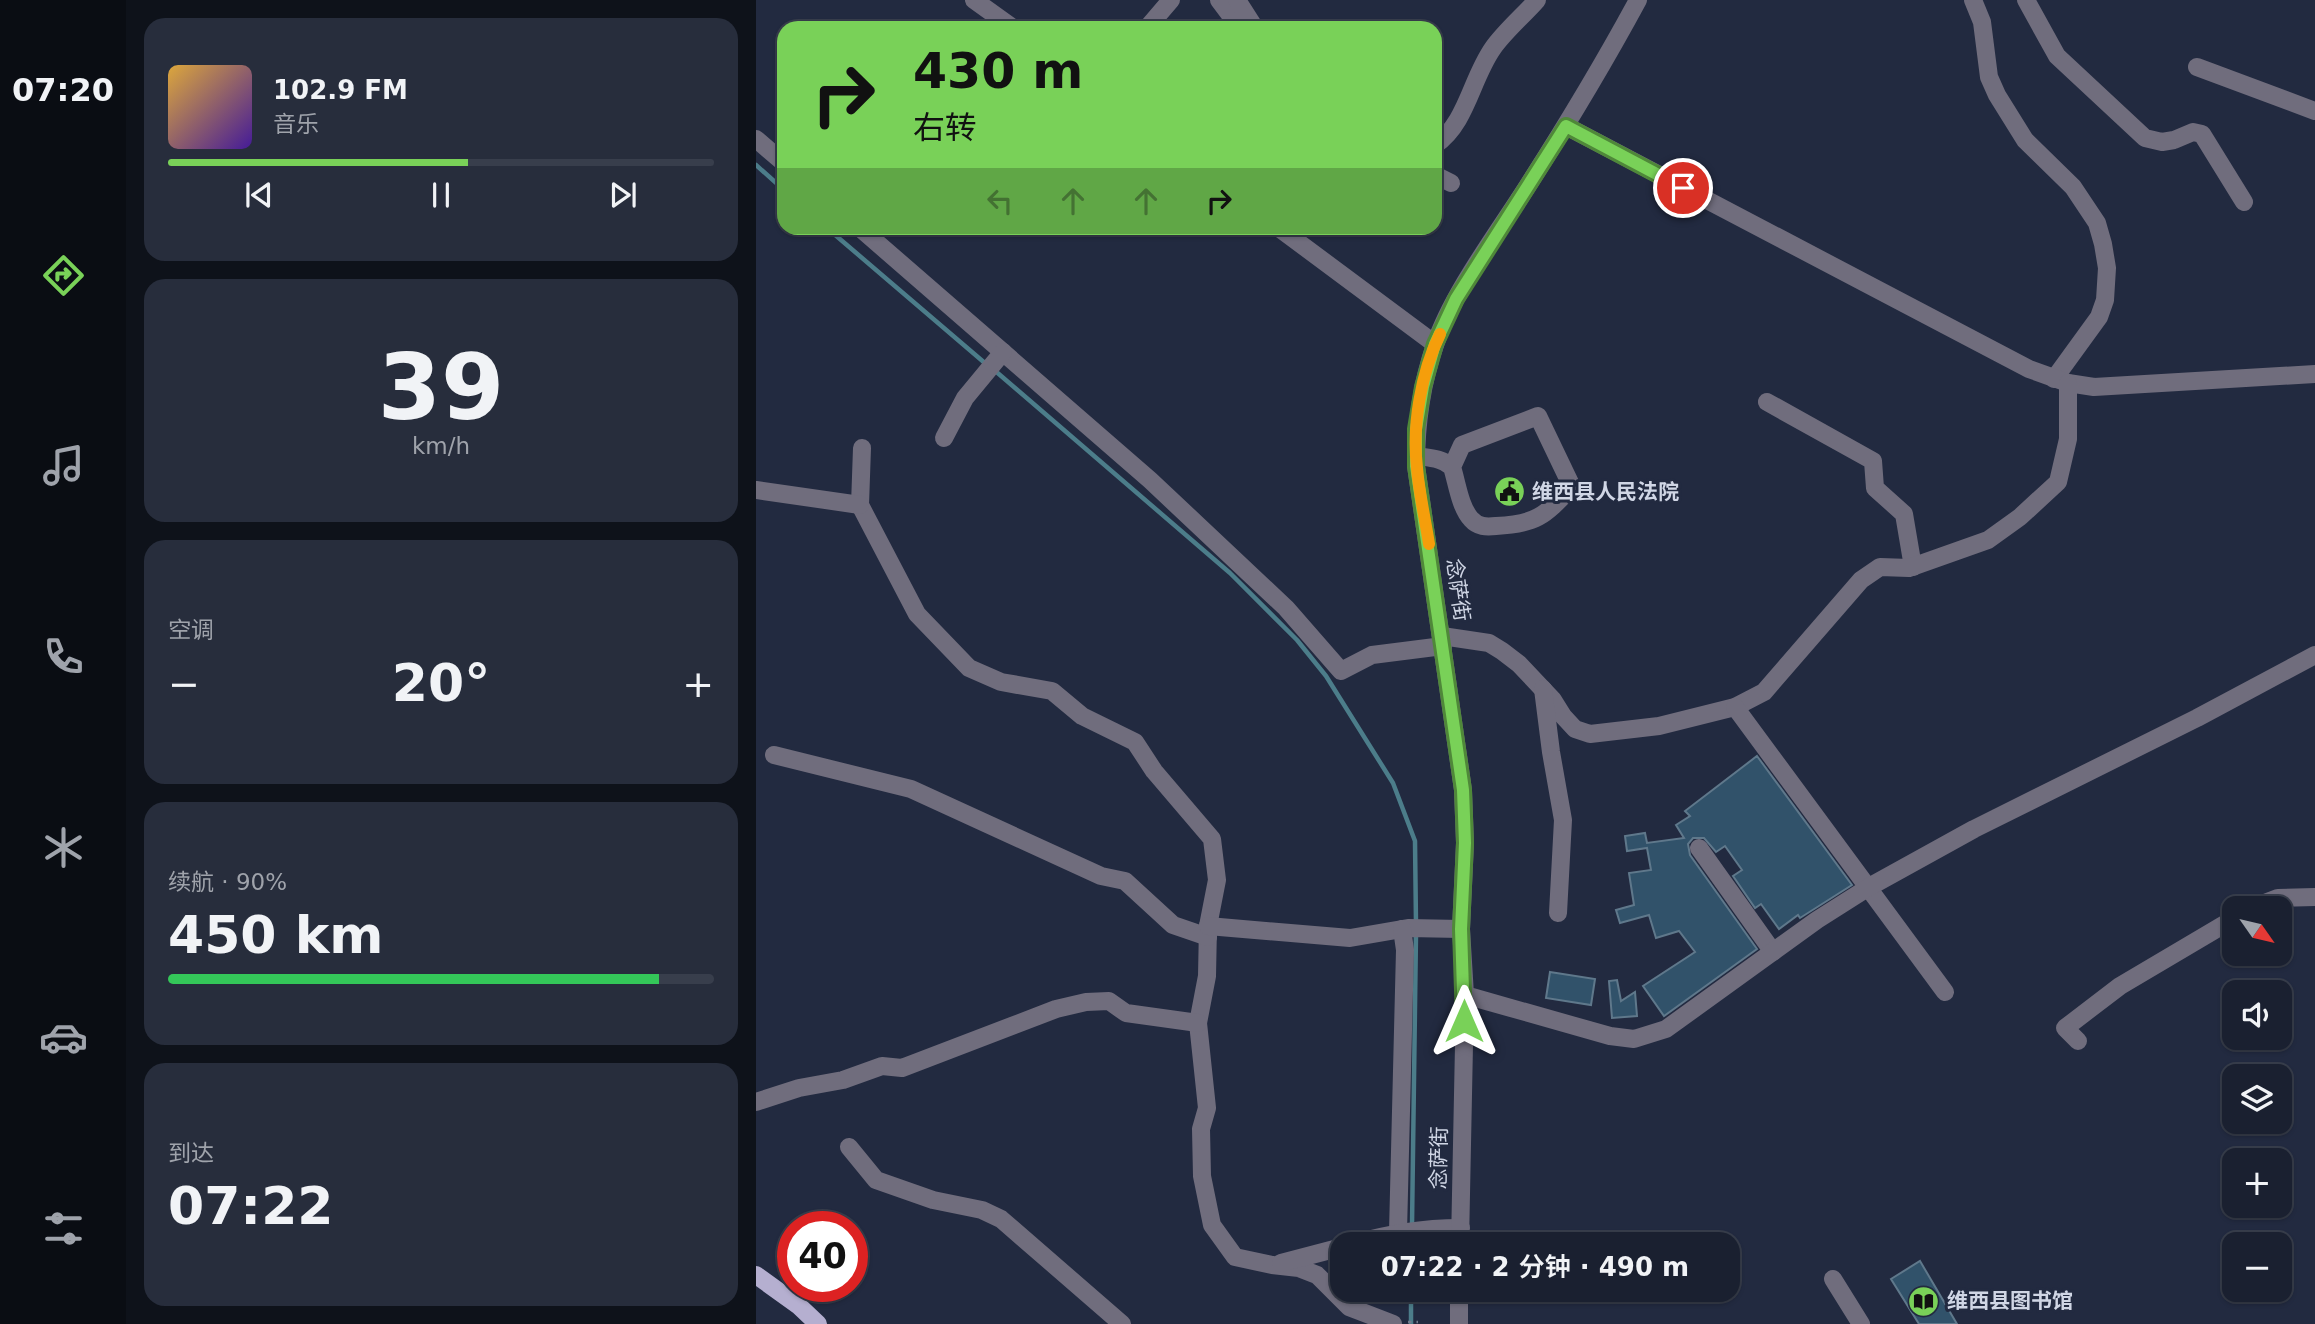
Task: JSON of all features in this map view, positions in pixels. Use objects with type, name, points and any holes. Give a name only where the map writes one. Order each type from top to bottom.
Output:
[{"type":"main road","points":[[756,1275],[799,1306],[818,1324]]},
{"type":"street","points":[[974,0],[1003,21]]},
{"type":"street","points":[[1153,21],[1171,0]]},
{"type":"street","points":[[1219,0],[1235,21]]},
{"type":"street","points":[[1237,0],[1250,21]]},
{"type":"street","points":[[1442,140],[1457,122],[1493,47],[1537,0]]},
{"type":"street","name":"念萨街","points":[[1460,1232],[1465,995],[1461,929],[1465,843],[1463,790],[1416,456],[1416,429],[1423,387],[1435,344],[1456,299],[1566,126],[1638,0]]},
{"type":"street","points":[[868,235],[1150,480],[1302,625],[1341,671],[1372,655],[1443,641],[1489,643],[1518,664],[1543,689],[1575,729],[1590,734],[1658,726],[1735,707],[1764,692],[1861,580],[1880,567],[1913,567],[1988,540],[2020,517],[2058,482],[2068,439],[2061,381],[2099,317],[2105,300],[2107,268],[2103,244],[2097,223],[2073,187],[2025,140],[1997,95],[1989,77],[1982,22],[1973,0]]},
{"type":"street","points":[[2026,0],[2057,56],[2110,107],[2145,138],[2162,142],[2174,140],[2193,131],[2202,134],[2244,202]]},
{"type":"street","points":[[2197,67],[2315,111]]},
{"type":"street","points":[[1566,126],[1858,281],[2029,369],[2061,381],[2094,387],[2315,374]]},
{"type":"street","points":[[756,139],[777,157]]},
{"type":"street","points":[[1288,235],[1435,344]]},
{"type":"street","points":[[944,438],[965,398],[1003,352]]},
{"type":"street","points":[[1767,401],[1873,461],[1875,488],[1904,514],[1913,567]]},
{"type":"street","points":[[1416,456],[1438,459],[1452,467],[1466,512],[1473,521],[1483,527],[1523,525],[1549,511],[1572,487],[1538,416],[1462,446],[1452,467]]},
{"type":"street","points":[[862,448],[860,505],[917,614],[968,668],[1001,682],[1052,691],[1082,716],[1135,743],[1154,771],[1212,839],[1217,880],[1208,932],[1207,976],[1198,1023],[1207,1108],[1201,1129],[1202,1176],[1212,1225],[1235,1257],[1299,1268],[1317,1275],[1349,1307],[1393,1324]]},
{"type":"street","points":[[756,490],[860,505]]},
{"type":"street","points":[[1465,995],[1610,1036],[1634,1039],[1666,1029],[1817,919],[1869,887],[1985,823],[2197,718],[2315,655]]},
{"type":"street","points":[[1543,689],[1550,752],[1563,820],[1558,913]]},
{"type":"street","points":[[1735,707],[1945,992]]},
{"type":"street","points":[[774,755],[911,789],[1101,876],[1125,881],[1173,925],[1208,932],[1350,938],[1412,928],[1461,929]]},
{"type":"street","points":[[1699,848],[1773,952]]},
{"type":"street","points":[[2292,898],[2315,897]]},
{"type":"street","points":[[2078,1041],[2066,1028],[2120,986],[2222,926]]},
{"type":"street","points":[[1401,1231],[1405,950],[1412,928]]},
{"type":"street","points":[[756,1102],[799,1088],[843,1080],[882,1066],[902,1068],[1056,1009],[1086,1002],[1109,1001],[1126,1013],[1198,1023]]},
{"type":"street","points":[[849,1147],[876,1180],[933,1200],[982,1210],[1001,1219],[1122,1324]]},
{"type":"street","points":[[1397,1232],[1427,1228],[1444,1232]]},
{"type":"street","points":[[1272,1265],[1330,1250]]},
{"type":"street","points":[[1833,1279],[1861,1324]]},
{"type":"street","points":[[1459,1324],[1460,1302]]},
{"type":"building","points":[[1757,756],[1852,885],[1800,918],[1798,915],[1779,929],[1761,904],[1755,908],[1733,876],[1742,870],[1725,846],[1716,852],[1704,838],[1693,838],[1688,844],[1690,855],[1757,949],[1664,1016],[1643,986],[1695,952],[1679,931],[1656,938],[1649,915],[1620,923],[1616,910],[1634,905],[1629,873],[1651,870],[1647,848],[1627,851],[1625,836],[1645,833],[1647,843],[1684,838],[1676,825],[1690,816],[1685,811]]},
{"type":"building","points":[[1550,972],[1595,979],[1591,1005],[1546,998]]},
{"type":"building","points":[[1617,980],[1621,1001],[1635,992],[1637,1016],[1612,1018],[1609,981]]},
{"type":"building","name":"维西县图书馆","points":[[1920,1261],[1957,1324],[1919,1324],[1891,1279]]},
{"type":"waterway","points":[[756,165],[777,184]]},
{"type":"waterway","points":[[835,235],[986,364]]},
{"type":"waterway","points":[[993,369],[1230,573],[1297,640],[1326,676],[1393,783],[1415,841],[1416,925]]},
{"type":"waterway","points":[[1412,1226],[1416,934]]},
{"type":"waterway","points":[[1411,1302],[1411,1324]]},
{"type":"slow traffic","points":[[1429,544],[1416,466],[1416,429],[1423,387],[1440,334]]},
{"type":"place","name":"维西县人民法院","points":[[1509,492]]},
{"type":"place","name":"维西县图书馆","points":[[1924,1301]]},
{"type":"route","points":[[1464,1021],[1461,929],[1465,843],[1463,790],[1416,466],[1416,429],[1423,387],[1435,344],[1456,299],[1566,126],[1683,188]]}]
